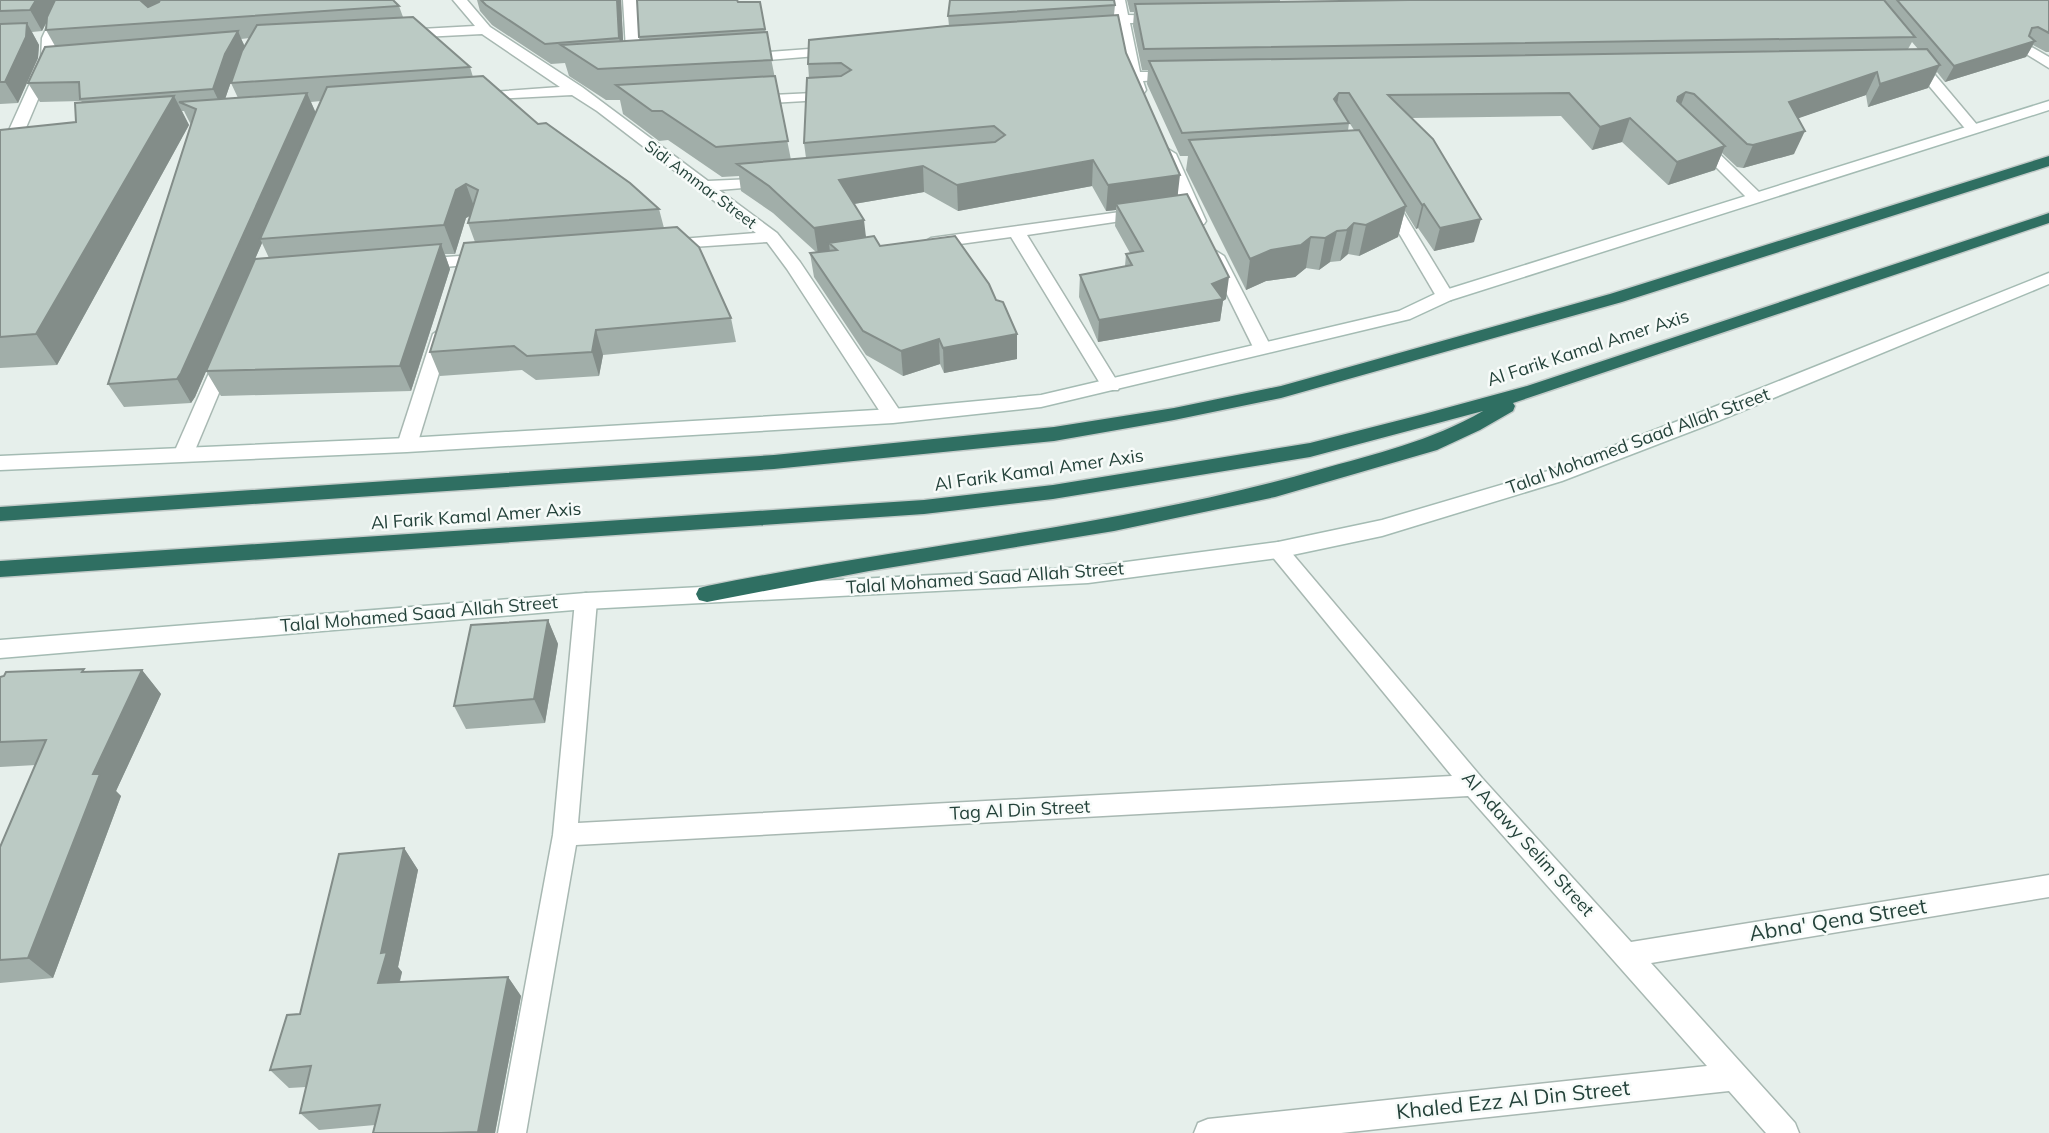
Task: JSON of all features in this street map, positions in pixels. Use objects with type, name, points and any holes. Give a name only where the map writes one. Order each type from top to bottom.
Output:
[{"type":"highway","name":"Al Farik Kamal Amer Axis","points":[[0,514],[774,462],[1054,434],[1174,414],[1281,392],[1616,298],[2049,161]]},
{"type":"highway","name":"Al Farik Kamal Amer Axis","points":[[0,569],[924,507],[1052,492],[1310,450],[1533,391],[1639,353],[2049,218]]},
{"type":"highway","points":[[707,594],[857,563],[1013,541],[1171,514],[1318,479],[1438,442],[1533,391]]},
{"type":"street","points":[[0,131],[23,129],[55,59],[43,38],[66,0]]},
{"type":"street","points":[[630,0],[635,65]]},
{"type":"street","points":[[1118,0],[1119,28],[1145,102]]},
{"type":"street","points":[[462,3],[488,4]]},
{"type":"street","name":"Sidi Ammar Street","points":[[462,3],[485,30],[602,108],[771,237],[801,265],[893,416]]},
{"type":"street","points":[[1119,28],[1177,18]]},
{"type":"street","points":[[393,35],[485,30]]},
{"type":"street","points":[[1903,46],[1911,65],[1973,129]]},
{"type":"street","points":[[2028,49],[2049,64]]},
{"type":"street","points":[[729,58],[852,50]]},
{"type":"street","points":[[548,71],[572,69]]},
{"type":"street","points":[[1134,77],[1189,76]]},
{"type":"street","points":[[467,97],[577,90]]},
{"type":"street","points":[[736,101],[844,95]]},
{"type":"street","points":[[0,463],[407,445],[893,416],[1041,401],[1404,314],[1446,296],[2049,105]]},
{"type":"street","points":[[602,108],[629,107]]},
{"type":"street","points":[[1688,131],[1755,197]]},
{"type":"street","points":[[1161,139],[1179,163],[1178,209],[1206,236],[1262,347]]},
{"type":"street","points":[[706,187],[789,179]]},
{"type":"street","points":[[1381,188],[1446,296]]},
{"type":"street","points":[[912,246],[1178,209]]},
{"type":"street","points":[[1016,231],[1111,386]]},
{"type":"street","points":[[646,247],[771,237]]},
{"type":"street","points":[[463,267],[471,240]]},
{"type":"street","points":[[397,266],[463,267],[507,258]]},
{"type":"street","name":"Talal Mohamed Saad Allah Street","points":[[0,649],[586,601],[1088,575],[1278,550],[1382,528],[1555,475],[1719,413],[2049,278]]},
{"type":"street","points":[[407,445],[449,314]]},
{"type":"street","points":[[183,455],[233,340]]},
{"type":"street","name":"Al Adawy Selim Street","points":[[1278,550],[1474,785],[1785,1133]]},
{"type":"street","points":[[512,1133],[565,835],[586,601]]},
{"type":"street","name":"Tag Al Din Street","points":[[565,835],[1474,785]]},
{"type":"street","name":"Abna' Qena Street","points":[[1628,956],[2049,886]]},
{"type":"street","name":"Khaled Ezz Al Din Street","points":[[1208,1133],[1734,1077]]},
{"type":"building","points":[[0,0],[36,0],[30,10],[0,11]]},
{"type":"building","points":[[55,0],[140,0],[148,7],[160,0],[393,0],[399,6],[46,30],[47,17]]},
{"type":"building","points":[[481,0],[617,0],[619,38],[545,44]]},
{"type":"building","points":[[637,0],[760,2],[765,29],[639,37]]},
{"type":"building","points":[[950,0],[1114,0],[1115,5],[948,16]]},
{"type":"building","points":[[1409,0],[1884,0],[1915,37],[1144,49],[1135,4]]},
{"type":"building","points":[[1897,0],[2049,0],[2049,33],[2038,27],[2032,28],[2029,36],[2035,41],[1954,66]]},
{"type":"building","points":[[1118,15],[1126,53],[1180,175],[1108,185],[1093,160],[957,185],[923,166],[839,180],[864,220],[814,228],[769,186],[737,164],[995,142],[1005,135],[994,126],[804,143],[807,78],[841,76],[851,70],[841,63],[808,64],[809,40],[947,26]]},
{"type":"building","points":[[413,17],[470,67],[231,83],[242,51],[257,25]]},
{"type":"building","points":[[27,23],[26,37],[5,82],[0,82],[0,24]]},
{"type":"building","points":[[238,31],[225,54],[213,89],[80,99],[79,82],[28,83],[45,47]]},
{"type":"building","points":[[767,32],[772,60],[598,69],[561,45]]},
{"type":"building","points":[[1927,49],[1940,65],[1880,84],[1877,72],[1789,102],[1805,131],[1753,145],[1747,144],[1694,94],[1686,92],[1678,97],[1677,101],[1725,146],[1677,162],[1630,118],[1600,127],[1569,93],[1388,95],[1433,139],[1481,219],[1440,228],[1349,93],[1339,93],[1334,99],[1349,123],[1182,133],[1149,61]]},
{"type":"building","points":[[483,76],[538,124],[546,123],[630,183],[659,209],[468,223],[478,190],[466,184],[456,190],[444,225],[260,239],[327,87]]},
{"type":"building","points":[[775,76],[788,141],[716,147],[662,111],[652,111],[616,85]]},
{"type":"building","points":[[307,93],[177,379],[108,384],[196,109],[179,102]]},
{"type":"building","points":[[174,96],[36,334],[0,337],[0,130],[76,122],[75,103]]},
{"type":"building","points":[[1359,130],[1406,206],[1366,225],[1354,223],[1347,230],[1337,231],[1325,238],[1311,237],[1301,245],[1271,250],[1250,259],[1189,140]]},
{"type":"building","points":[[1187,194],[1229,277],[1212,284],[1223,299],[1099,320],[1080,275],[1132,265],[1126,254],[1143,251],[1116,204]]},
{"type":"building","points":[[677,227],[699,247],[731,318],[596,330],[592,352],[527,356],[514,346],[430,352],[464,243]]},
{"type":"building","points":[[874,236],[880,246],[955,236],[989,284],[996,300],[1003,302],[1017,334],[943,348],[939,339],[901,351],[863,331],[810,253],[837,250],[829,243]]},
{"type":"building","points":[[441,244],[400,366],[206,371],[255,259]]},
{"type":"building","points":[[548,620],[534,699],[454,706],[471,625]]},
{"type":"building","points":[[84,669],[82,672],[142,670],[93,774],[100,774],[28,958],[0,960],[0,847],[46,740],[0,742],[0,677],[6,672]]},
{"type":"building","points":[[404,848],[381,953],[387,952],[378,983],[508,977],[478,1132],[373,1133],[380,1105],[300,1113],[311,1066],[270,1070],[287,1015],[300,1014],[339,854]]}]
